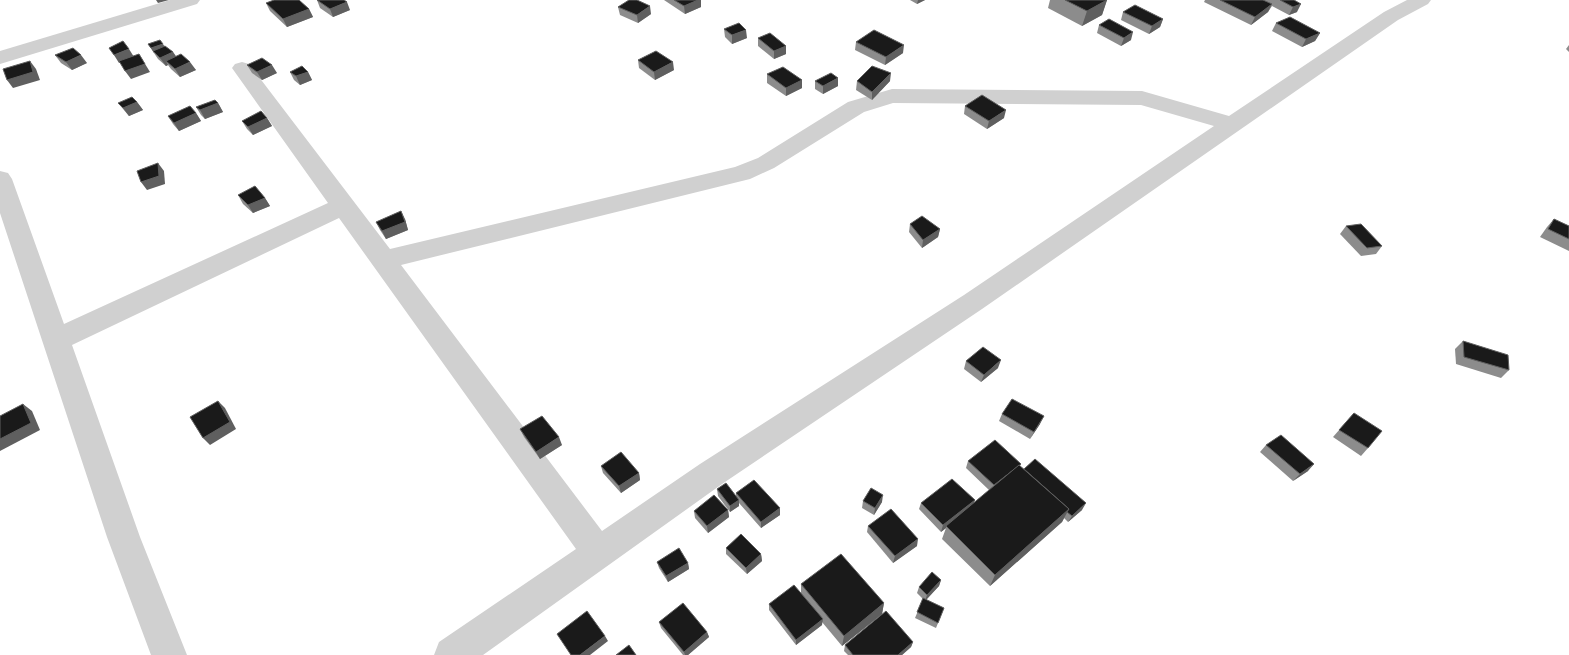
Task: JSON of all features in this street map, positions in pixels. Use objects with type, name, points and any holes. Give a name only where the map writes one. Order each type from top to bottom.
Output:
[{"type":"street","points":[[0,58],[190,0]]},
{"type":"street","points":[[452,655],[711,474],[973,302],[1391,16],[1421,0]]},
{"type":"street","points":[[242,68],[599,553]]},
{"type":"street","points":[[383,260],[742,173],[766,164],[856,107],[892,96],[1142,98],[1232,124]]},
{"type":"street","points":[[0,179],[138,580],[169,655]]},
{"type":"street","points":[[56,340],[344,206]]},
{"type":"building","points":[[274,0],[299,0],[309,9],[283,19],[266,3]]},
{"type":"building","points":[[317,0],[344,0],[347,2],[330,9]]},
{"type":"building","points":[[629,0],[637,0],[650,6],[637,15],[618,7]]},
{"type":"building","points":[[674,0],[698,0],[684,6]]},
{"type":"building","points":[[1065,0],[1107,0],[1087,11]]},
{"type":"building","points":[[1220,0],[1263,0],[1272,4],[1255,17]]},
{"type":"building","points":[[1280,0],[1294,0],[1301,4],[1293,7]]},
{"type":"building","points":[[1135,5],[1163,19],[1152,26],[1123,12]]},
{"type":"building","points":[[1290,17],[1320,33],[1306,39],[1276,23]]},
{"type":"building","points":[[1109,19],[1133,32],[1124,38],[1099,25]]},
{"type":"building","points":[[739,23],[746,30],[732,35],[724,29]]},
{"type":"building","points":[[874,30],[904,45],[886,57],[856,42]]},
{"type":"building","points":[[770,33],[786,46],[774,51],[758,38]]},
{"type":"building","points":[[160,40],[163,44],[151,48],[148,44]]},
{"type":"building","points":[[123,41],[129,49],[114,55],[109,48]]},
{"type":"building","points":[[165,46],[173,52],[160,58],[153,51]]},
{"type":"building","points":[[73,48],[81,55],[66,62],[55,55]]},
{"type":"building","points":[[656,51],[673,62],[654,72],[638,60]]},
{"type":"building","points":[[139,54],[145,64],[125,71],[119,61]]},
{"type":"building","points":[[181,54],[190,62],[175,69],[166,61]]},
{"type":"building","points":[[262,58],[272,65],[257,72],[247,65]]},
{"type":"building","points":[[30,61],[33,72],[7,80],[3,69]]},
{"type":"building","points":[[302,66],[308,72],[296,76],[290,72]]},
{"type":"building","points":[[872,66],[891,73],[872,92],[857,81]]},
{"type":"building","points":[[783,67],[802,80],[786,88],[767,74]]},
{"type":"building","points":[[831,73],[838,78],[823,86],[815,81]]},
{"type":"building","points":[[982,95],[1006,110],[989,121],[965,106]]},
{"type":"building","points":[[132,97],[137,102],[123,108],[118,103]]},
{"type":"building","points":[[215,100],[218,103],[200,110],[196,107]]},
{"type":"building","points":[[190,106],[196,113],[174,123],[168,116]]},
{"type":"building","points":[[261,111],[267,118],[248,127],[242,121]]},
{"type":"building","points":[[158,163],[159,176],[141,182],[137,171]]},
{"type":"building","points":[[255,186],[265,198],[248,205],[238,195]]},
{"type":"building","points":[[401,211],[405,222],[382,231],[376,222]]},
{"type":"building","points":[[922,216],[940,229],[923,240],[910,224]]},
{"type":"building","points":[[1554,219],[1569,226],[1569,239],[1548,229]]},
{"type":"building","points":[[1361,224],[1382,246],[1367,248],[1346,226]]},
{"type":"building","points":[[1463,341],[1508,355],[1509,370],[1464,357]]},
{"type":"building","points":[[983,347],[1001,360],[984,375],[966,361]]},
{"type":"building","points":[[1012,399],[1044,416],[1034,432],[1002,414]]},
{"type":"building","points":[[218,401],[230,422],[203,438],[190,417]]},
{"type":"building","points":[[23,404],[31,423],[0,439],[0,416]]},
{"type":"building","points":[[1354,413],[1382,431],[1368,448],[1339,430]]},
{"type":"building","points":[[542,416],[559,437],[536,452],[520,429]]},
{"type":"building","points":[[1281,435],[1314,464],[1300,474],[1266,445]]},
{"type":"building","points":[[995,440],[1021,464],[994,485],[968,461]]},
{"type":"building","points":[[621,452],[639,473],[619,486],[601,466]]},
{"type":"building","points":[[1035,459],[1086,503],[1072,516],[1067,512],[1069,509],[1024,469]]},
{"type":"building","points":[[1019,465],[1069,509],[995,575],[946,526]]},
{"type":"building","points":[[952,479],[975,500],[943,525],[921,503]]},
{"type":"building","points":[[754,480],[780,508],[761,522],[736,493]]},
{"type":"building","points":[[726,483],[739,500],[730,506],[717,489]]},
{"type":"building","points":[[871,488],[883,495],[875,508],[863,501]]},
{"type":"building","points":[[714,495],[728,510],[707,526],[694,511]]},
{"type":"building","points":[[891,509],[918,539],[895,556],[868,526]]},
{"type":"building","points":[[741,534],[761,554],[746,568],[726,548]]},
{"type":"building","points":[[679,548],[688,563],[666,576],[657,562]]},
{"type":"building","points":[[841,554],[884,603],[844,636],[801,584]]},
{"type":"building","points":[[932,572],[941,580],[927,595],[919,587]]},
{"type":"building","points":[[794,585],[823,619],[796,640],[769,604]]},
{"type":"building","points":[[923,598],[944,608],[938,623],[917,612]]},
{"type":"building","points":[[683,603],[707,632],[684,652],[659,622]]},
{"type":"building","points":[[587,611],[605,636],[580,655],[571,655],[557,634]]},
{"type":"building","points":[[886,611],[913,642],[898,655],[853,655],[845,645]]},
{"type":"building","points":[[629,645],[636,655],[616,655]]}]
